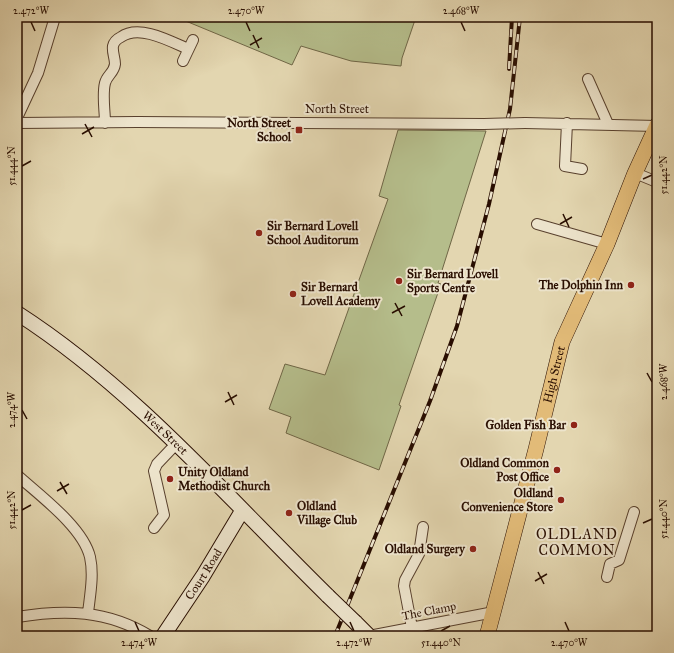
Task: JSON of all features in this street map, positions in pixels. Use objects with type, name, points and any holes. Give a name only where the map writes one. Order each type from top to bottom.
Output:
[{"type":"main road","name":"High Street","points":[[487,636],[536,449],[562,342],[607,244],[635,173],[657,125]]},
{"type":"street","points":[[17,118],[38,73],[56,17]]},
{"type":"street","points":[[105,123],[104,85],[106,78],[113,72],[115,64],[113,46],[116,40],[124,34],[151,34],[190,45],[183,61]]},
{"type":"street","points":[[588,79],[608,124]]},
{"type":"street","name":"North Street","points":[[17,123],[525,123],[657,125]]},
{"type":"street","points":[[567,124],[565,166],[582,168]]},
{"type":"street","points":[[635,173],[657,182]]},
{"type":"street","points":[[537,224],[607,244]]},
{"type":"street","name":"West Street","points":[[17,312],[58,340],[123,392],[242,511],[284,550],[369,636]]},
{"type":"street","points":[[154,528],[164,515],[154,471],[157,464],[176,444]]},
{"type":"street","points":[[17,475],[64,517],[78,535],[90,556],[92,576],[88,613]]},
{"type":"street","name":"Court Road","points":[[163,636],[203,576],[242,511]]},
{"type":"street","points":[[607,578],[610,564],[619,560],[634,512]]},
{"type":"street","points":[[412,628],[404,586],[405,580],[419,554],[423,526]]},
{"type":"street","points":[[17,617],[45,612],[88,613],[116,620],[150,636]]},
{"type":"street","name":"The Clamp","points":[[369,636],[494,612]]},
{"type":"green space","points":[[176,17],[416,17],[402,58],[401,66],[351,61],[301,46],[292,65]]},
{"type":"green space","name":"Sir Bernard Lovell Sports Centre","points":[[398,130],[486,131],[438,283],[441,284],[399,405],[401,406],[379,470],[286,433],[291,417],[269,409],[285,364],[325,375],[388,199],[379,196]]},
{"type":"railway","points":[[509,69],[512,17]]},
{"type":"railway","points":[[335,636],[430,401],[457,326],[489,204],[510,109],[520,17]]},
{"type":"place","name":"North Street School","points":[[299,130]]},
{"type":"place","name":"Sir Bernard Lovell School Auditorum","points":[[259,233]]},
{"type":"place","name":"Sir Bernard Lovell Sports Centre","points":[[399,281]]},
{"type":"place","name":"The Dolphin Inn","points":[[631,285]]},
{"type":"place","name":"Sir Bernard Lovell Academy","points":[[293,294]]},
{"type":"place","name":"Golden Fish Bar","points":[[574,425]]},
{"type":"place","name":"Oldland Common Post Office","points":[[557,470]]},
{"type":"place","name":"Unity Oldland Methodist Church","points":[[170,479]]},
{"type":"place","name":"Oldland Convenience Store","points":[[561,500]]},
{"type":"place","name":"Oldland Village Club","points":[[289,513]]},
{"type":"place","name":"Oldland Surgery","points":[[473,549]]},
{"type":"district","name":"OLDLAND COMMON","points":[[577,542]]}]
